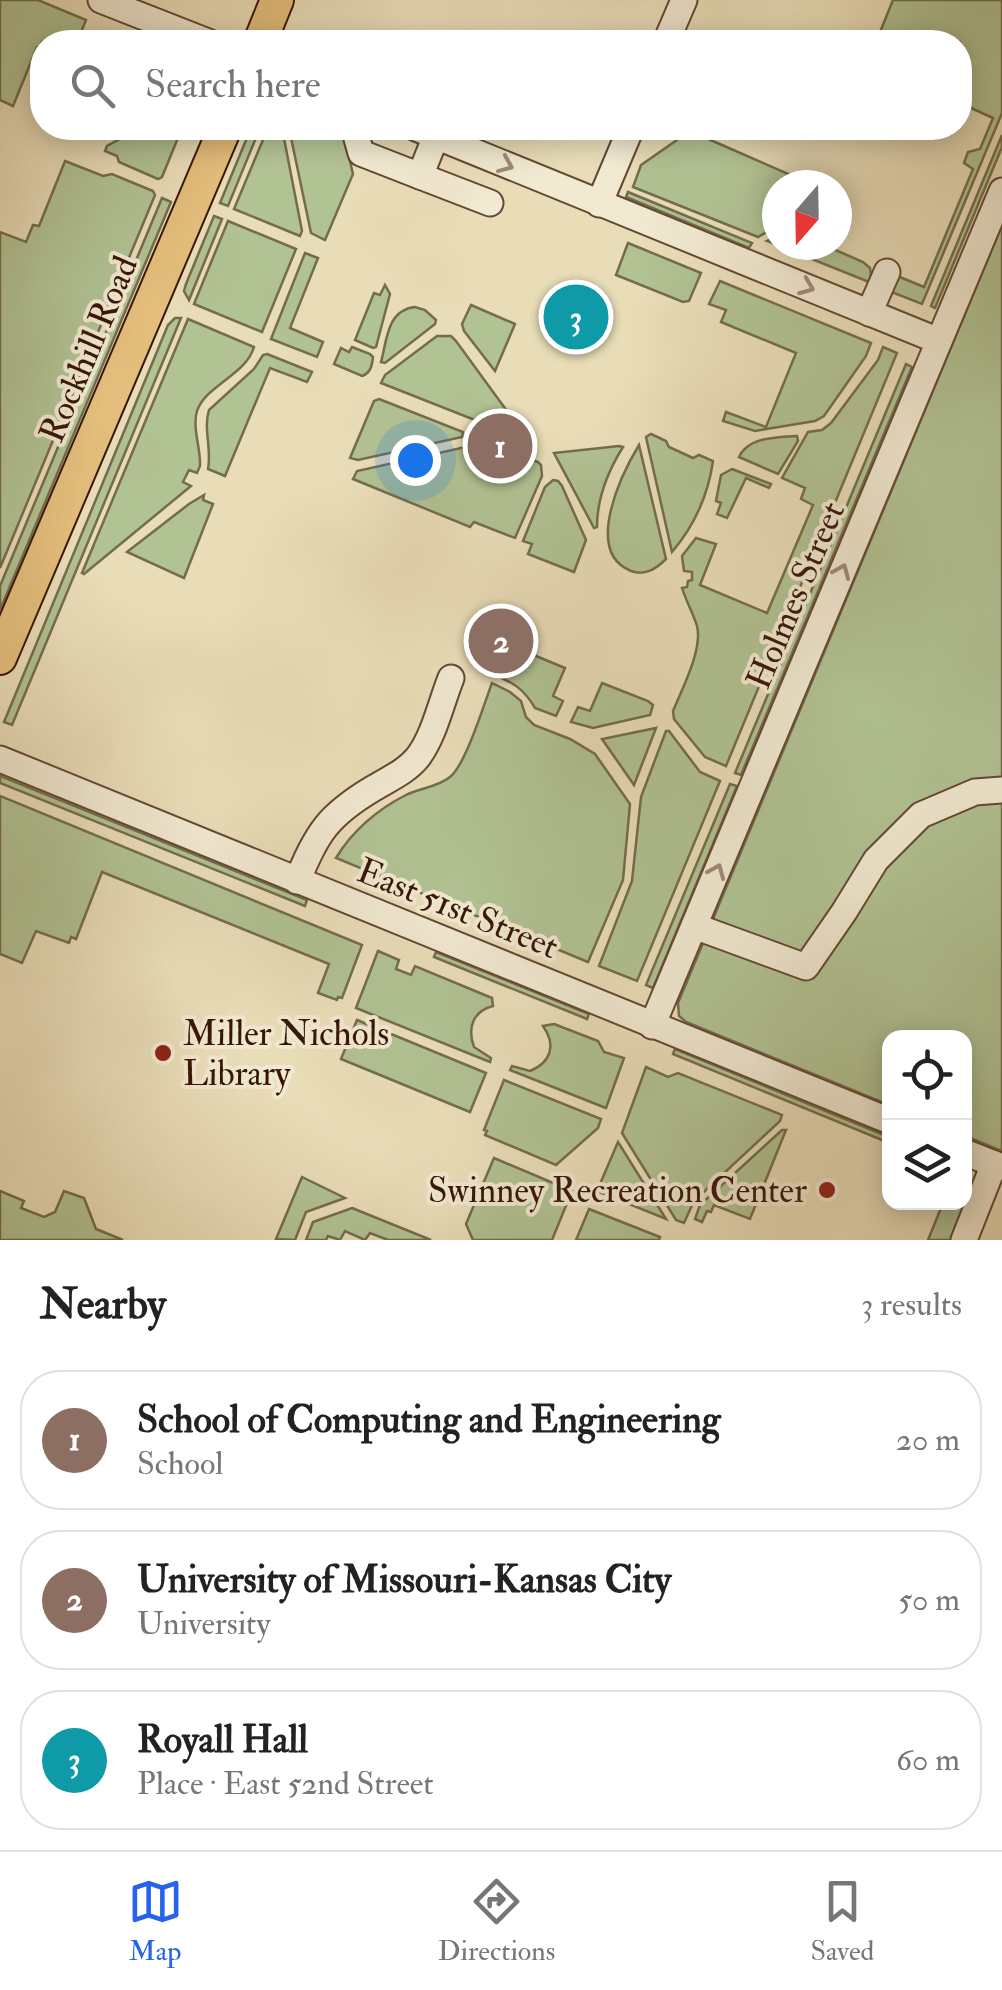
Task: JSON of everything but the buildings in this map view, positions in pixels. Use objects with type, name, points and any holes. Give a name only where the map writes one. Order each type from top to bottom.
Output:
[{"type":"main road","points":[[265,30],[277,0]]},
{"type":"main road","name":"Rockhill Road","points":[[0,658],[220,140]]},
{"type":"street","points":[[101,0],[177,30]]},
{"type":"street","points":[[671,30],[684,0]]},
{"type":"street","points":[[357,140],[361,154],[490,203]]},
{"type":"street","points":[[420,176],[425,140]]},
{"type":"street","points":[[445,140],[939,341]]},
{"type":"street","points":[[600,204],[626,140]]},
{"type":"street","name":"Holmes Street","points":[[652,1026],[1002,192]]},
{"type":"street","points":[[869,312],[887,272]]},
{"type":"street","points":[[297,881],[325,824],[416,759],[451,678]]},
{"type":"street","name":"East 51st Street","points":[[0,759],[885,1120]]},
{"type":"street","points":[[694,926],[806,967],[876,860],[921,815],[975,792],[1002,790]]},
{"type":"street","points":[[964,1240],[998,1165],[972,1155]]},
{"type":"green space","points":[[0,0],[38,0],[86,20],[82,30],[30,30],[30,64],[13,106],[0,100]]},
{"type":"green space","points":[[893,0],[1002,0],[1002,113],[922,304],[889,291],[895,275],[924,287],[973,169],[964,163],[968,152],[980,149],[993,118],[972,108],[972,30],[881,30]]},
{"type":"green space","points":[[1002,135],[1002,147],[935,308],[931,306]]},
{"type":"green space","points":[[118,140],[177,140],[158,179],[119,162],[117,156],[105,151]]},
{"type":"green space","points":[[246,140],[255,140],[228,206],[220,203]]},
{"type":"green space","points":[[263,140],[284,140],[300,236],[234,209]]},
{"type":"green space","points":[[292,140],[345,140],[353,174],[325,240],[311,233]]},
{"type":"green space","points":[[677,140],[711,140],[779,170],[762,170],[762,235],[758,237],[633,187],[641,165]]},
{"type":"green space","points":[[65,161],[103,176],[112,174],[155,195],[0,568],[0,232],[26,242],[33,225],[39,226]]},
{"type":"green space","points":[[628,192],[752,243],[749,248],[626,197]]},
{"type":"green space","points":[[162,198],[171,202],[0,610],[0,586]]},
{"type":"green space","points":[[214,216],[222,219],[189,300],[184,291],[186,284]]},
{"type":"green space","points":[[228,221],[296,249],[262,332],[194,304]]},
{"type":"green space","points":[[1002,225],[1002,1151],[972,1139],[972,1030],[882,1030],[882,1102],[686,1022],[679,1016],[678,1003]]},
{"type":"green space","points":[[628,243],[701,273],[689,301],[616,275]]},
{"type":"green space","points":[[305,253],[318,258],[290,328],[323,342],[317,357],[271,339]]},
{"type":"green space","points":[[852,257],[870,268],[869,282],[814,260]]},
{"type":"green space","points":[[720,281],[871,343],[824,416],[755,431],[723,421],[726,412],[766,427],[796,353],[721,322],[726,310],[709,304]]},
{"type":"green space","points":[[385,285],[390,294],[373,348],[355,340],[374,293],[380,295]]},
{"type":"green space","points":[[471,305],[515,324],[495,371],[464,331],[462,324]]},
{"type":"green space","points":[[406,309],[425,310],[436,320],[435,324],[385,363],[381,362],[394,320]]},
{"type":"green space","points":[[181,318],[12,725],[4,722],[168,325]]},
{"type":"green space","points":[[188,319],[254,347],[250,357],[209,394],[197,411],[200,466],[197,473],[189,470],[183,482],[191,486],[84,574],[82,573]]},
{"type":"green space","points":[[437,336],[451,336],[456,341],[526,437],[381,383],[385,375]]},
{"type":"green space","points":[[352,347],[373,357],[369,371],[362,376],[334,364],[341,348],[349,352]]},
{"type":"green space","points":[[883,347],[897,353],[726,766],[705,757],[674,719],[673,711],[691,669],[698,635],[682,588],[692,580],[692,572],[684,571],[682,556],[696,538],[716,544],[700,585],[767,613],[813,505],[801,499],[805,488],[782,478],[808,432],[822,430],[831,423],[878,360]]},
{"type":"green space","points":[[267,354],[312,372],[307,382],[270,368],[225,476],[208,469],[209,410]]},
{"type":"green space","points":[[906,364],[912,367],[741,775],[735,773]]},
{"type":"green space","points":[[379,399],[463,432],[462,437],[358,460],[350,458],[374,401]]},
{"type":"green space","points":[[651,434],[693,458],[699,455],[713,461],[699,509],[672,552],[646,437]]},
{"type":"green space","points":[[797,436],[798,441],[778,474],[739,457],[756,442]]},
{"type":"green space","points":[[488,442],[541,465],[542,476],[515,538],[474,522],[470,527],[353,479],[357,471]]},
{"type":"green space","points":[[639,445],[666,559],[641,573],[617,561],[608,530],[616,492]]},
{"type":"green space","points":[[623,447],[604,486],[594,528],[554,453]]},
{"type":"green space","points":[[732,469],[771,484],[769,488],[746,478],[727,518],[717,514],[721,503],[716,501],[721,475]]},
{"type":"green space","points":[[553,480],[562,486],[586,540],[574,572],[528,554],[532,544],[523,541],[545,487]]},
{"type":"green space","points":[[204,495],[203,500],[213,504],[184,578],[127,552],[189,504]]},
{"type":"green space","points":[[494,623],[524,631],[506,655],[477,664]]},
{"type":"green space","points":[[524,651],[565,668],[553,696],[563,701],[556,716],[535,708],[517,687],[492,674],[506,668]]},
{"type":"green space","points":[[492,683],[521,701],[526,717],[534,725],[595,754],[630,804],[623,880],[588,962],[336,858],[358,830],[386,807],[450,777],[468,747]]},
{"type":"green space","points":[[602,683],[648,701],[653,705],[650,715],[593,728],[571,722],[578,707],[590,711]]},
{"type":"green space","points":[[656,728],[634,785],[602,739]]},
{"type":"green space","points":[[666,731],[700,772],[720,781],[637,981],[599,966],[632,881],[641,797]]},
{"type":"green space","points":[[0,776],[307,900],[305,906],[0,783]]},
{"type":"green space","points":[[730,784],[737,786],[653,988],[646,985]]},
{"type":"green space","points":[[0,796],[362,945],[342,998],[318,993],[329,964],[102,872],[76,939],[71,937],[69,943],[36,931],[22,963],[0,954]]},
{"type":"green space","points":[[378,951],[399,960],[396,969],[411,975],[415,966],[492,998],[493,1006],[476,1016],[471,1033],[474,1047],[491,1058],[490,1062],[356,1008]]},
{"type":"green space","points":[[436,952],[589,1014],[587,1019],[434,957]]},
{"type":"green space","points":[[357,1020],[486,1073],[470,1112],[341,1059]]},
{"type":"green space","points":[[554,1024],[598,1041],[604,1052],[624,1058],[606,1108],[510,1070],[512,1066],[530,1071],[543,1063],[550,1052],[550,1039],[543,1026]]},
{"type":"green space","points":[[675,1049],[882,1134],[882,1140],[673,1054]]},
{"type":"green space","points":[[646,1067],[668,1077],[678,1073],[782,1115],[694,1201],[684,1223],[676,1220],[622,1133]]},
{"type":"green space","points":[[504,1080],[601,1119],[598,1128],[556,1165],[485,1135]]},
{"type":"green space","points":[[786,1130],[750,1219],[714,1205],[702,1222],[695,1219],[700,1205]]},
{"type":"green space","points":[[618,1142],[666,1219],[597,1191]]},
{"type":"green space","points":[[494,1158],[572,1191],[552,1240],[473,1240],[466,1224]]},
{"type":"green space","points":[[302,1177],[345,1198],[306,1212],[295,1240],[276,1239]]},
{"type":"green space","points":[[0,1191],[24,1201],[21,1208],[44,1217],[55,1212],[64,1191],[84,1198],[96,1229],[123,1240],[0,1240]]},
{"type":"green space","points":[[352,1208],[431,1240],[388,1240],[370,1233],[365,1240],[345,1231],[340,1240],[328,1236],[326,1240],[306,1240],[313,1222]]},
{"type":"green space","points":[[589,1209],[660,1237],[659,1240],[576,1240]]},
{"type":"green space","points":[[940,1210],[964,1210],[952,1240],[928,1240]]},
{"type":"place","name":"Royall Hall","points":[[576,317]]},
{"type":"place","name":"School of Computing and Engineering","points":[[500,446]]},
{"type":"place","name":"University of Missouri-Kansas City","points":[[501,641]]},
{"type":"place","name":"Miller Nichols Library","points":[[163,1053]]},
{"type":"place","name":"Swinney Recreation Center","points":[[827,1190]]}]
